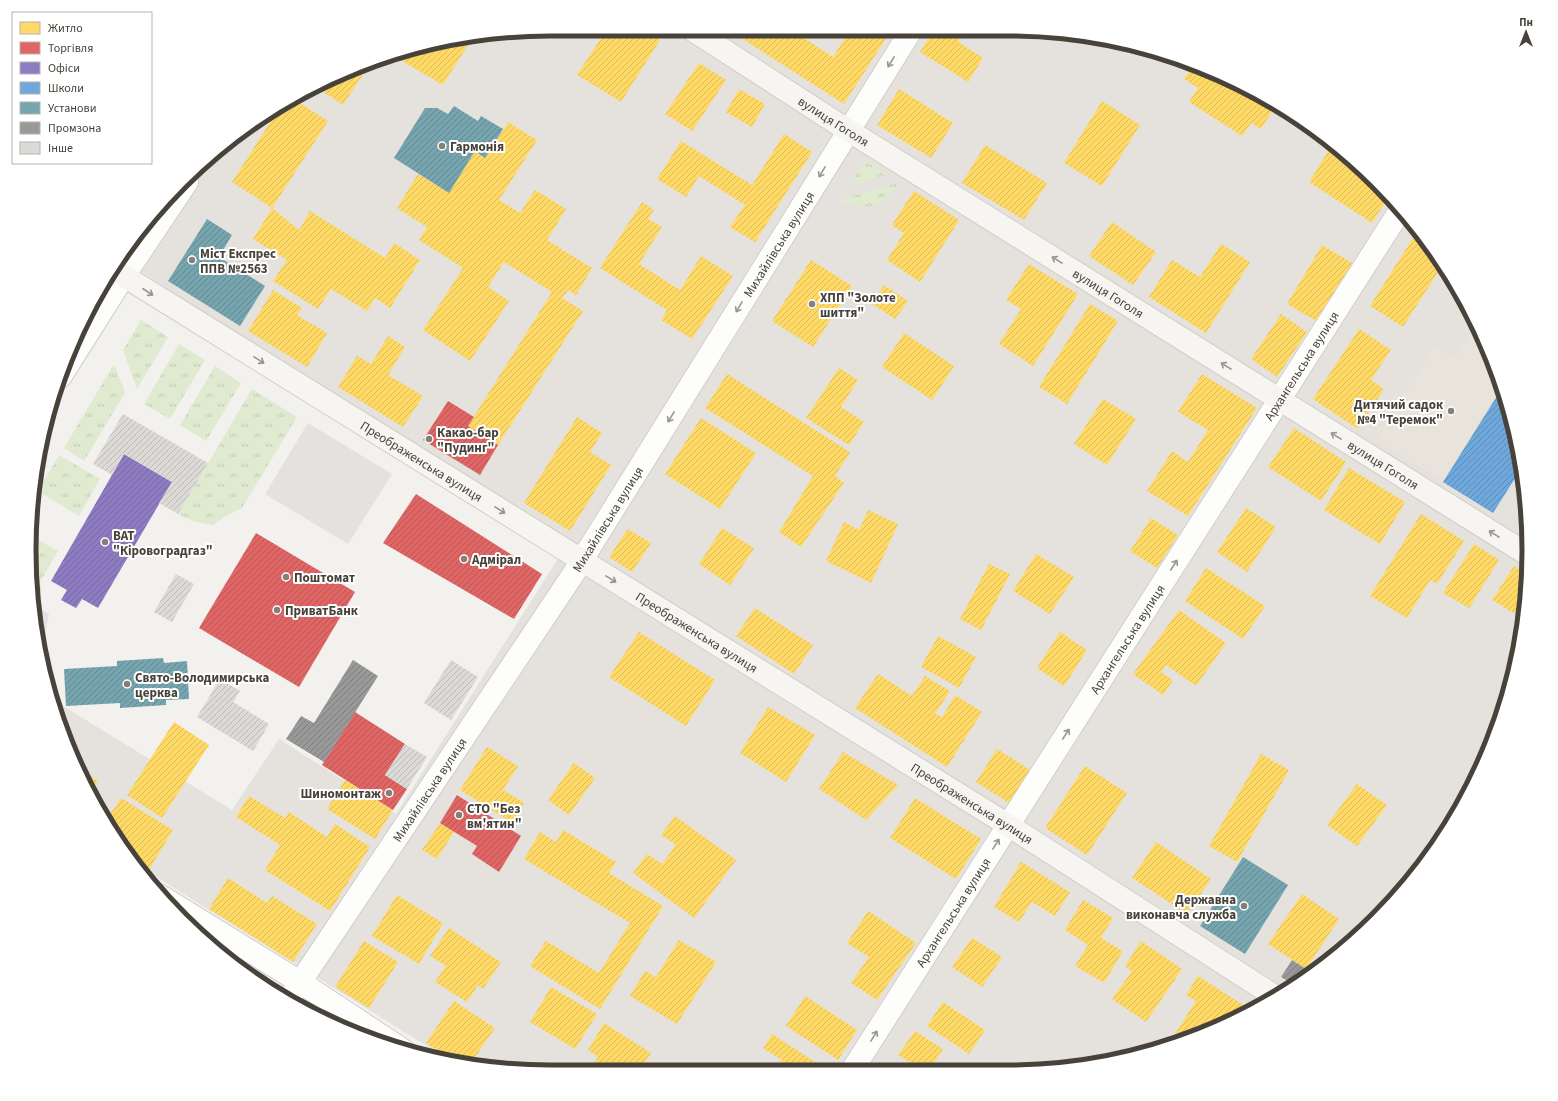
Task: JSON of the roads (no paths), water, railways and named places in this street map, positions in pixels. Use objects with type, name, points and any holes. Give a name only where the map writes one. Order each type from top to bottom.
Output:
[{"type":"main road","name":"вулиця Гоголя","points":[[702,36],[848,130],[1522,551]]},
{"type":"main road","name":"Преображенська вулиця","points":[[120,273],[1008,825],[1270,992]]},
{"type":"street","name":"Михайлівська вулиця","points":[[294,990],[582,560],[908,36]]},
{"type":"street","points":[[77,349],[120,273],[171,204]]},
{"type":"street","name":"Архангельська вулиця","points":[[856,1065],[1397,215]]},
{"type":"street","points":[[190,917],[294,990],[372,1033]]},
{"type":"place","name":"Гармонія","points":[[442,146]]},
{"type":"place","name":"Міст Експрес ППВ №2563","points":[[192,260]]},
{"type":"place","name":"ХПП \"Золоте шиття\"","points":[[812,304]]},
{"type":"place","name":"Дитячий садок №4 \"Теремок\"","points":[[1451,411]]},
{"type":"place","name":"Какао-бар \"Пудинг\"","points":[[429,439]]},
{"type":"place","name":"ВАТ \"Кіровоградгаз\"","points":[[105,542]]},
{"type":"place","name":"Адмірал","points":[[464,559]]},
{"type":"place","name":"Поштомат","points":[[286,577]]},
{"type":"place","name":"ПриватБанк","points":[[277,610]]},
{"type":"place","name":"Свято-Володимирська церква","points":[[127,684]]},
{"type":"place","name":"Шиномонтаж","points":[[389,793]]},
{"type":"place","name":"СТО \"Без вм'ятин\"","points":[[459,815]]},
{"type":"place","name":"Державна виконавча служба","points":[[1244,906]]}]
